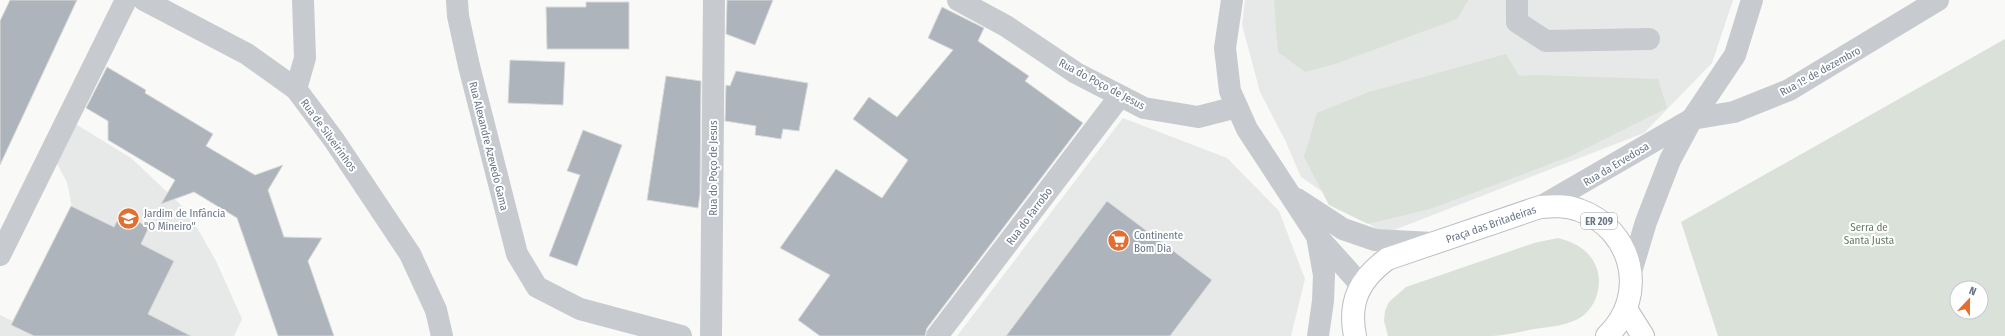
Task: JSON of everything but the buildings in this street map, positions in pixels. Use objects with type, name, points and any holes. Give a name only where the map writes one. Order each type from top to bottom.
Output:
[{"type":"main road","name":"Praça das Britadeiras","points":[[1351,331],[1354,301],[1361,285],[1372,270],[1387,259],[1540,207],[1560,206],[1578,210],[1597,219],[1622,246],[1628,260],[1631,292],[1626,309],[1617,327],[1607,336]]},
{"type":"main road","points":[[1626,309],[1643,336]]},
{"type":"street","points":[[0,255],[126,0]]},
{"type":"street","name":"Rua de Silveirinhos","points":[[144,0],[247,54],[296,89],[338,146],[410,254],[436,310],[442,336]]},
{"type":"street","points":[[296,89],[305,58],[303,0]]},
{"type":"street","name":"Rua Alexandre Azevedo Gama","points":[[457,0],[458,16],[469,66],[517,254],[537,287],[580,309],[681,336]]},
{"type":"street","name":"Rua do Poço de Jesus","points":[[711,336],[714,0]]},
{"type":"street","points":[[1232,0],[1225,48],[1230,91],[1247,130],[1317,236],[1361,285]]},
{"type":"street","points":[[1517,0],[1517,22],[1546,41],[1649,39]]},
{"type":"street","name":"Rua da Ervedosa","points":[[1630,272],[1646,222],[1670,160],[1692,119],[1736,54],[1752,0]]},
{"type":"street","name":"Rua 1º de dezembro","points":[[1692,119],[1734,112],[1789,90],[1938,0]]},
{"type":"street","name":"Rua do Poço de Jesus","points":[[962,1],[1006,26],[1076,73],[1144,108],[1198,117],[1237,106]]},
{"type":"street","name":"Rua do Farrobo","points":[[937,336],[1120,96]]},
{"type":"street","name":"Rua da Ervedosa","points":[[1540,207],[1692,119]]},
{"type":"street","points":[[1289,194],[1343,229],[1375,240],[1433,243]]},
{"type":"street","points":[[1317,236],[1324,275],[1323,301],[1318,336]]},
{"type":"shaded area","points":[[1245,0],[1733,0],[1712,63],[1644,133],[1384,234],[1301,177],[1285,140],[1260,92],[1242,25]]},
{"type":"shaded area","points":[[1123,118],[1227,158],[1279,211],[1305,279],[1291,336],[957,336]]},
{"type":"shaded area","name":"Jardim de Infância \"O Mineiro\"","points":[[74,123],[131,158],[180,204],[199,231],[216,261],[242,319],[234,336],[0,336],[0,315],[15,322],[72,208],[67,182],[55,160]]},
{"type":"green space","points":[[1274,0],[1468,0],[1457,19],[1335,64],[1305,72],[1278,52]]},
{"type":"green space","name":"Serra de Santa Justa","points":[[2005,39],[2005,336],[1718,336],[1681,222]]},
{"type":"green space","points":[[1506,54],[1519,76],[1533,75],[1658,79],[1667,108],[1571,156],[1430,209],[1368,224],[1329,205],[1304,157],[1317,113],[1369,92]]},
{"type":"green space","points":[[1558,238],[1570,242],[1587,252],[1597,269],[1599,276],[1598,290],[1593,304],[1584,315],[1578,319],[1556,326],[1497,336],[1388,336],[1384,321],[1385,311],[1389,302],[1406,287],[1534,243]]},
{"type":"place","name":"Jardim de Infância \"O Mineiro\"","points":[[129,219]]},
{"type":"place","name":"Continente Bom Dia","points":[[1119,241]]}]
